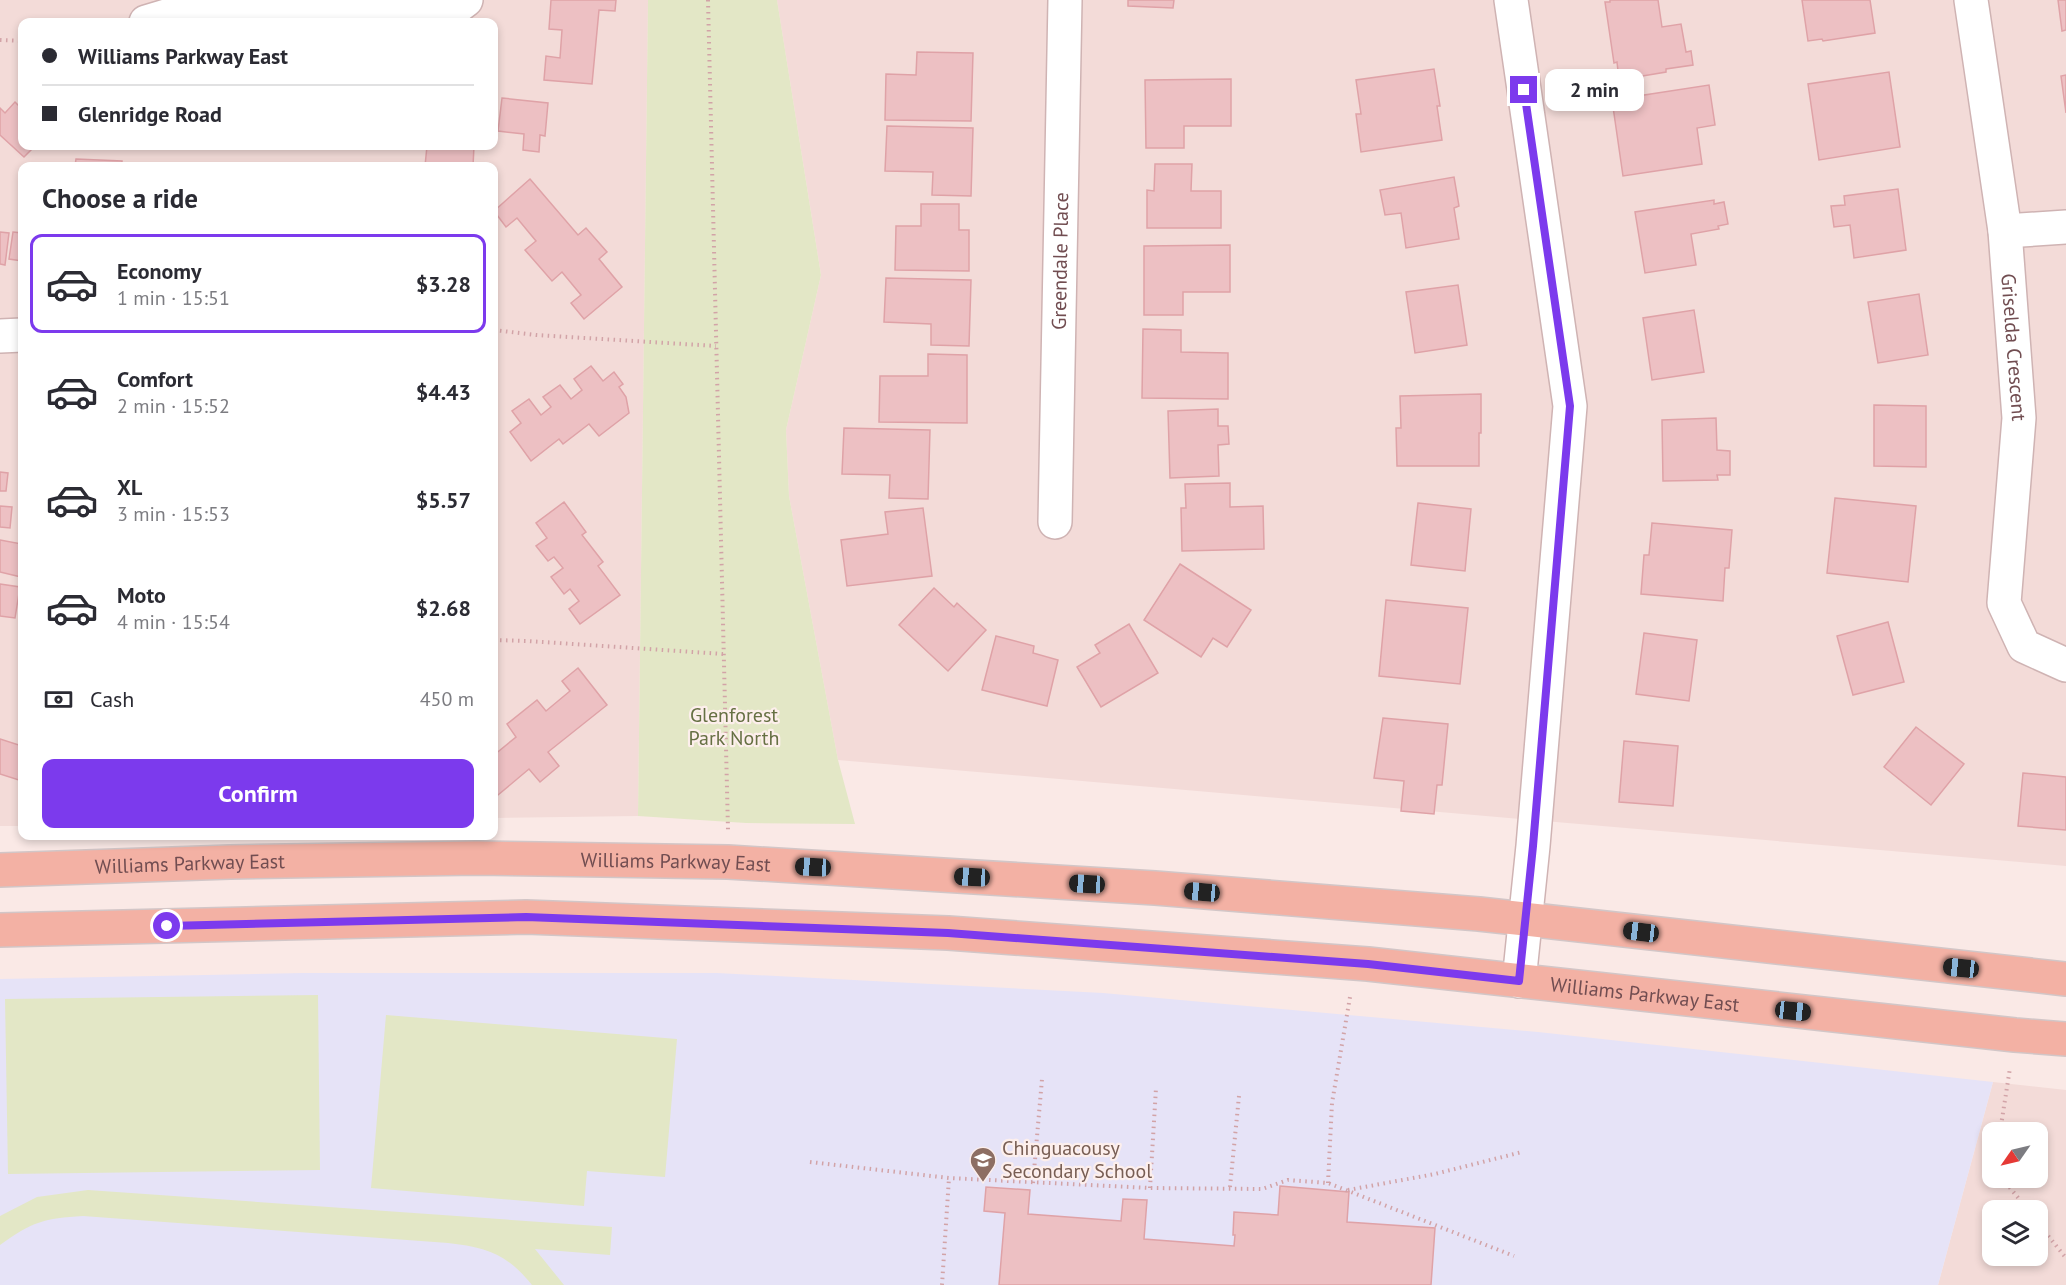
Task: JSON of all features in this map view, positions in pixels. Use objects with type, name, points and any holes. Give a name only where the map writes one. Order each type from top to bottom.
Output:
[{"type":"main road","name":"Williams Parkway East","points":[[0,870],[242,862],[477,858],[728,862],[1155,888],[1525,919],[2066,979]]},
{"type":"main road","name":"Williams Parkway East","points":[[0,930],[526,917],[948,933],[1355,963],[2066,1039]]},
{"type":"street","points":[[159,18],[229,12],[433,15],[454,9],[466,0]]},
{"type":"street","name":"Greendale Place","points":[[1055,522],[1065,0]]},
{"type":"street","points":[[1511,0],[1570,406],[1519,981]]},
{"type":"street","name":"Griselda Crescent","points":[[1971,0],[2006,231],[2019,418],[2004,603],[2024,646],[2066,665]]},
{"type":"street","points":[[2006,231],[2066,227]]},
{"type":"street","points":[[0,336],[18,335]]},
{"type":"path","points":[[708,0],[728,862]]},
{"type":"path","points":[[0,40],[18,41]]},
{"type":"path","points":[[498,330],[536,335],[716,346]]},
{"type":"path","points":[[498,640],[723,654]]},
{"type":"path","points":[[1328,1183],[1332,1103],[1355,963]]},
{"type":"path","points":[[2002,1122],[2015,1035]]},
{"type":"path","points":[[1033,1183],[1042,1079]]},
{"type":"path","points":[[1150,1188],[1156,1089]]},
{"type":"path","points":[[1230,1187],[1239,1096]]},
{"type":"path","points":[[1347,1190],[1435,1174],[1522,1152]]},
{"type":"path","points":[[810,1162],[949,1178],[1150,1188],[1262,1189],[1288,1180],[1328,1183],[1514,1256]]},
{"type":"path","points":[[942,1285],[949,1178]]},
{"type":"path","points":[[2010,1188],[2020,1200]]},
{"type":"path","points":[[2048,1236],[2066,1258]]},
{"type":"shaded area","points":[[0,0],[648,0],[638,816],[498,818],[498,162],[18,162],[18,826],[0,826]]},
{"type":"shaded area","points":[[777,0],[2066,0],[2066,866],[838,760],[789,496],[786,430],[821,275]]},
{"type":"shaded area","name":"Chinguacousy Secondary School","points":[[303,973],[717,973],[1103,993],[1538,1032],[1993,1082],[1938,1285],[0,1285],[0,979]]},
{"type":"shaded area","points":[[1993,1082],[2066,1090],[2066,1285],[1938,1285],[1982,1123],[1982,1188],[2048,1188],[2048,1122],[1982,1122]]},
{"type":"green space","name":"Glenforest Park North","points":[[648,0],[777,0],[821,275],[786,430],[789,496],[838,760],[855,824],[746,823],[638,816]]},
{"type":"green space","points":[[318,995],[320,1170],[8,1174],[5,999]]},
{"type":"green space","points":[[386,1015],[677,1039],[665,1177],[587,1171],[584,1206],[371,1188]]},
{"type":"green space","points":[[88,1190],[612,1227],[610,1255],[535,1249],[564,1285],[532,1285],[514,1266],[495,1254],[474,1247],[448,1243],[83,1216],[58,1218],[30,1226],[0,1245],[0,1216],[37,1197]]},
{"type":"building","points":[[551,0],[616,0],[615,11],[599,10],[592,84],[544,80],[546,56],[560,58],[562,30],[549,29]]},
{"type":"building","points":[[1128,0],[1174,0],[1173,8],[1128,6]]},
{"type":"building","points":[[1610,0],[1658,0],[1662,27],[1681,24],[1686,52],[1691,51],[1693,65],[1619,80],[1617,62],[1614,63],[1605,2],[1610,2]]},
{"type":"building","points":[[1802,0],[1870,0],[1875,33],[1808,41]]},
{"type":"building","points":[[2058,0],[2066,0],[2066,30],[2062,31]]},
{"type":"building","points":[[917,52],[973,53],[971,121],[885,120],[886,74],[916,75]]},
{"type":"building","points":[[1434,69],[1440,106],[1437,106],[1442,140],[1361,152],[1356,114],[1361,114],[1356,80]]},
{"type":"building","points":[[1889,72],[1900,147],[1819,160],[1808,84]]},
{"type":"building","points":[[2066,75],[2066,113],[2061,76]]},
{"type":"building","points":[[1231,79],[1231,126],[1184,126],[1184,148],[1146,148],[1145,80]]},
{"type":"building","points":[[1709,85],[1715,125],[1697,128],[1702,164],[1623,176],[1612,100]]},
{"type":"building","points":[[502,98],[548,103],[545,136],[540,135],[539,152],[523,150],[524,134],[498,131]]},
{"type":"building","points":[[15,102],[18,105],[18,150],[31,150],[24,157],[0,135],[0,108],[5,113]]},
{"type":"building","points":[[887,126],[973,128],[971,196],[932,195],[933,172],[885,171]]},
{"type":"building","points":[[427,150],[474,150],[473,162],[425,162]]},
{"type":"building","points":[[76,159],[122,161],[122,162],[76,162]]},
{"type":"building","points":[[1155,164],[1192,164],[1191,191],[1221,191],[1221,228],[1147,228],[1147,190],[1154,191]]},
{"type":"building","points":[[1454,177],[1459,206],[1454,208],[1459,239],[1406,248],[1401,213],[1385,215],[1380,190]]},
{"type":"building","points":[[530,179],[578,235],[586,228],[607,252],[599,259],[622,287],[584,319],[571,303],[581,295],[562,272],[552,281],[525,250],[536,241],[517,218],[506,227],[498,216],[498,207]]},
{"type":"building","points":[[1898,189],[1906,250],[1854,258],[1850,225],[1834,227],[1831,206],[1845,205],[1844,196]]},
{"type":"building","points":[[1714,200],[1714,204],[1724,202],[1728,224],[1718,226],[1719,229],[1691,234],[1696,265],[1645,273],[1635,212]]},
{"type":"building","points":[[921,204],[959,204],[959,230],[969,230],[969,271],[895,270],[896,226],[921,226]]},
{"type":"building","points":[[0,232],[9,233],[5,265],[0,264]]},
{"type":"building","points":[[13,232],[18,233],[18,260],[9,259]]},
{"type":"building","points":[[1230,245],[1230,292],[1183,292],[1183,315],[1144,315],[1144,246]]},
{"type":"building","points":[[886,278],[971,280],[969,346],[931,345],[931,324],[884,322]]},
{"type":"building","points":[[1458,285],[1467,345],[1415,353],[1406,292]]},
{"type":"building","points":[[1919,294],[1928,355],[1878,363],[1868,302]]},
{"type":"building","points":[[1694,310],[1704,372],[1652,380],[1643,318]]},
{"type":"building","points":[[1143,329],[1181,330],[1181,352],[1228,353],[1228,399],[1142,398]]},
{"type":"building","points":[[928,354],[967,355],[967,423],[879,422],[880,376],[928,376]]},
{"type":"building","points":[[591,366],[603,381],[614,372],[623,384],[619,387],[626,397],[629,413],[599,436],[589,424],[563,444],[559,439],[531,461],[510,432],[521,423],[512,411],[529,399],[541,415],[551,407],[543,397],[560,385],[571,399],[582,390],[574,379]]},
{"type":"building","points":[[1481,394],[1479,466],[1397,466],[1396,428],[1401,428],[1400,396]]},
{"type":"building","points":[[1874,405],[1926,406],[1926,467],[1874,466]]},
{"type":"building","points":[[1218,409],[1218,426],[1228,426],[1229,444],[1218,445],[1219,476],[1170,478],[1168,411]]},
{"type":"building","points":[[1716,418],[1717,450],[1730,451],[1730,475],[1717,475],[1718,480],[1663,481],[1662,420]]},
{"type":"building","points":[[844,428],[930,430],[928,499],[889,498],[890,475],[842,474]]},
{"type":"building","points":[[0,472],[8,473],[6,491],[0,491]]},
{"type":"building","points":[[1230,483],[1230,507],[1263,506],[1264,549],[1182,551],[1181,508],[1186,508],[1185,484]]},
{"type":"building","points":[[1835,498],[1916,506],[1908,582],[1827,573]]},
{"type":"building","points":[[564,502],[586,532],[582,535],[603,562],[598,566],[620,595],[580,624],[569,609],[579,601],[570,589],[564,594],[551,577],[563,568],[554,557],[548,561],[536,546],[547,538],[536,523]]},
{"type":"building","points":[[1418,503],[1471,509],[1465,571],[1411,565]]},
{"type":"building","points":[[0,506],[12,507],[10,528],[0,527]]},
{"type":"building","points":[[923,508],[932,576],[847,586],[841,540],[888,534],[885,512]]},
{"type":"building","points":[[1652,523],[1732,530],[1729,568],[1725,568],[1723,601],[1641,594],[1644,555],[1649,555]]},
{"type":"building","points":[[0,540],[18,543],[18,576],[0,572]]},
{"type":"building","points":[[1180,564],[1251,610],[1227,647],[1213,638],[1201,657],[1144,620]]},
{"type":"building","points":[[0,584],[18,587],[15,618],[0,616]]},
{"type":"building","points":[[934,588],[954,607],[957,603],[986,630],[948,671],[899,625]]},
{"type":"building","points":[[1386,600],[1468,608],[1460,684],[1379,676]]},
{"type":"building","points":[[1888,622],[1904,682],[1853,695],[1837,636]]},
{"type":"building","points":[[1129,624],[1158,673],[1101,707],[1077,667],[1100,653],[1095,645]]},
{"type":"building","points":[[1644,633],[1697,640],[1689,701],[1636,694]]},
{"type":"building","points":[[996,636],[1034,646],[1033,653],[1058,660],[1047,706],[982,690]]},
{"type":"building","points":[[578,668],[607,705],[548,752],[559,766],[540,782],[529,769],[498,795],[498,752],[516,737],[507,724],[537,700],[546,711],[570,691],[562,681]]},
{"type":"building","points":[[1383,718],[1448,724],[1442,785],[1437,785],[1434,814],[1401,811],[1404,781],[1374,778]]},
{"type":"building","points":[[1916,727],[1964,764],[1931,805],[1884,767]]},
{"type":"building","points":[[0,739],[18,745],[18,780],[0,774]]},
{"type":"building","points":[[1624,741],[1678,746],[1673,806],[1619,802]]},
{"type":"building","points":[[2023,773],[2066,777],[2066,830],[2018,826]]},
{"type":"building","points":[[1280,1186],[1349,1192],[1347,1222],[1435,1228],[1431,1285],[999,1285],[1005,1213],[984,1211],[986,1187],[1030,1190],[1028,1214],[1121,1221],[1123,1199],[1147,1200],[1144,1239],[1234,1246],[1234,1212],[1278,1215]]},
{"type":"place","name":"Chinguacousy Secondary School","points":[[983,1183]]},
{"type":"route","points":[[167,926],[526,917],[948,933],[1368,964],[1519,981],[1533,846],[1570,406],[1524,90]]}]
